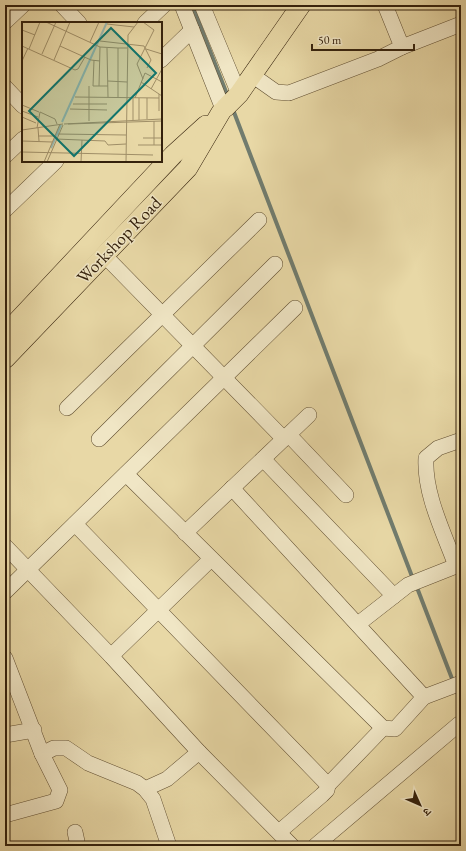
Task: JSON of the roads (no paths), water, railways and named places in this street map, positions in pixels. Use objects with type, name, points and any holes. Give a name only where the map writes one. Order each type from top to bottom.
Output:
[{"type":"main road","name":"Workshop Road","points":[[5,334],[173,155],[228,104],[252,75],[300,5]]},
{"type":"main road","name":"Workshop Road","points":[[5,359],[188,168],[228,104]]},
{"type":"street","points":[[5,22],[23,5]]},
{"type":"street","points":[[62,5],[78,22]]},
{"type":"street","points":[[146,22],[164,5]]},
{"type":"street","points":[[182,5],[192,30],[228,104]]},
{"type":"street","points":[[202,5],[228,104]]},
{"type":"street","points":[[389,6],[402,47]]},
{"type":"street","points":[[252,75],[276,92],[289,93],[378,59],[402,47],[461,24]]},
{"type":"street","points":[[162,59],[192,30]]},
{"type":"street","points":[[5,87],[22,105]]},
{"type":"street","points":[[5,156],[22,141]]},
{"type":"street","points":[[5,210],[55,162]]},
{"type":"street","points":[[67,408],[259,220]]},
{"type":"street","points":[[104,255],[224,377],[346,495]]},
{"type":"street","points":[[99,439],[275,264]]},
{"type":"street","points":[[5,592],[295,308]]},
{"type":"street","points":[[185,533],[309,415]]},
{"type":"street","points":[[358,624],[413,582],[458,565],[431,498],[426,469],[426,458],[438,448],[461,440]]},
{"type":"street","points":[[263,459],[394,596]]},
{"type":"street","points":[[126,474],[383,728],[395,729],[424,697],[455,685]]},
{"type":"street","points":[[232,488],[424,697]]},
{"type":"street","points":[[75,524],[328,785]]},
{"type":"street","points":[[5,546],[111,656],[199,752],[292,846]]},
{"type":"street","points":[[111,656],[211,559]]},
{"type":"street","points":[[5,658],[11,677],[34,730],[42,754],[60,790],[58,798],[52,802],[5,815]]},
{"type":"street","points":[[315,846],[459,724]]},
{"type":"street","points":[[279,832],[327,790],[328,785],[383,728]]},
{"type":"street","points":[[5,735],[34,730]]},
{"type":"street","points":[[42,754],[54,748],[66,748],[88,763],[127,778],[145,789],[153,799],[169,846]]},
{"type":"street","points":[[145,789],[167,779],[199,752]]},
{"type":"waterway","points":[[192,5],[228,97]]},
{"type":"waterway","points":[[232,107],[413,579]]},
{"type":"waterway","points":[[416,585],[461,702]]}]
